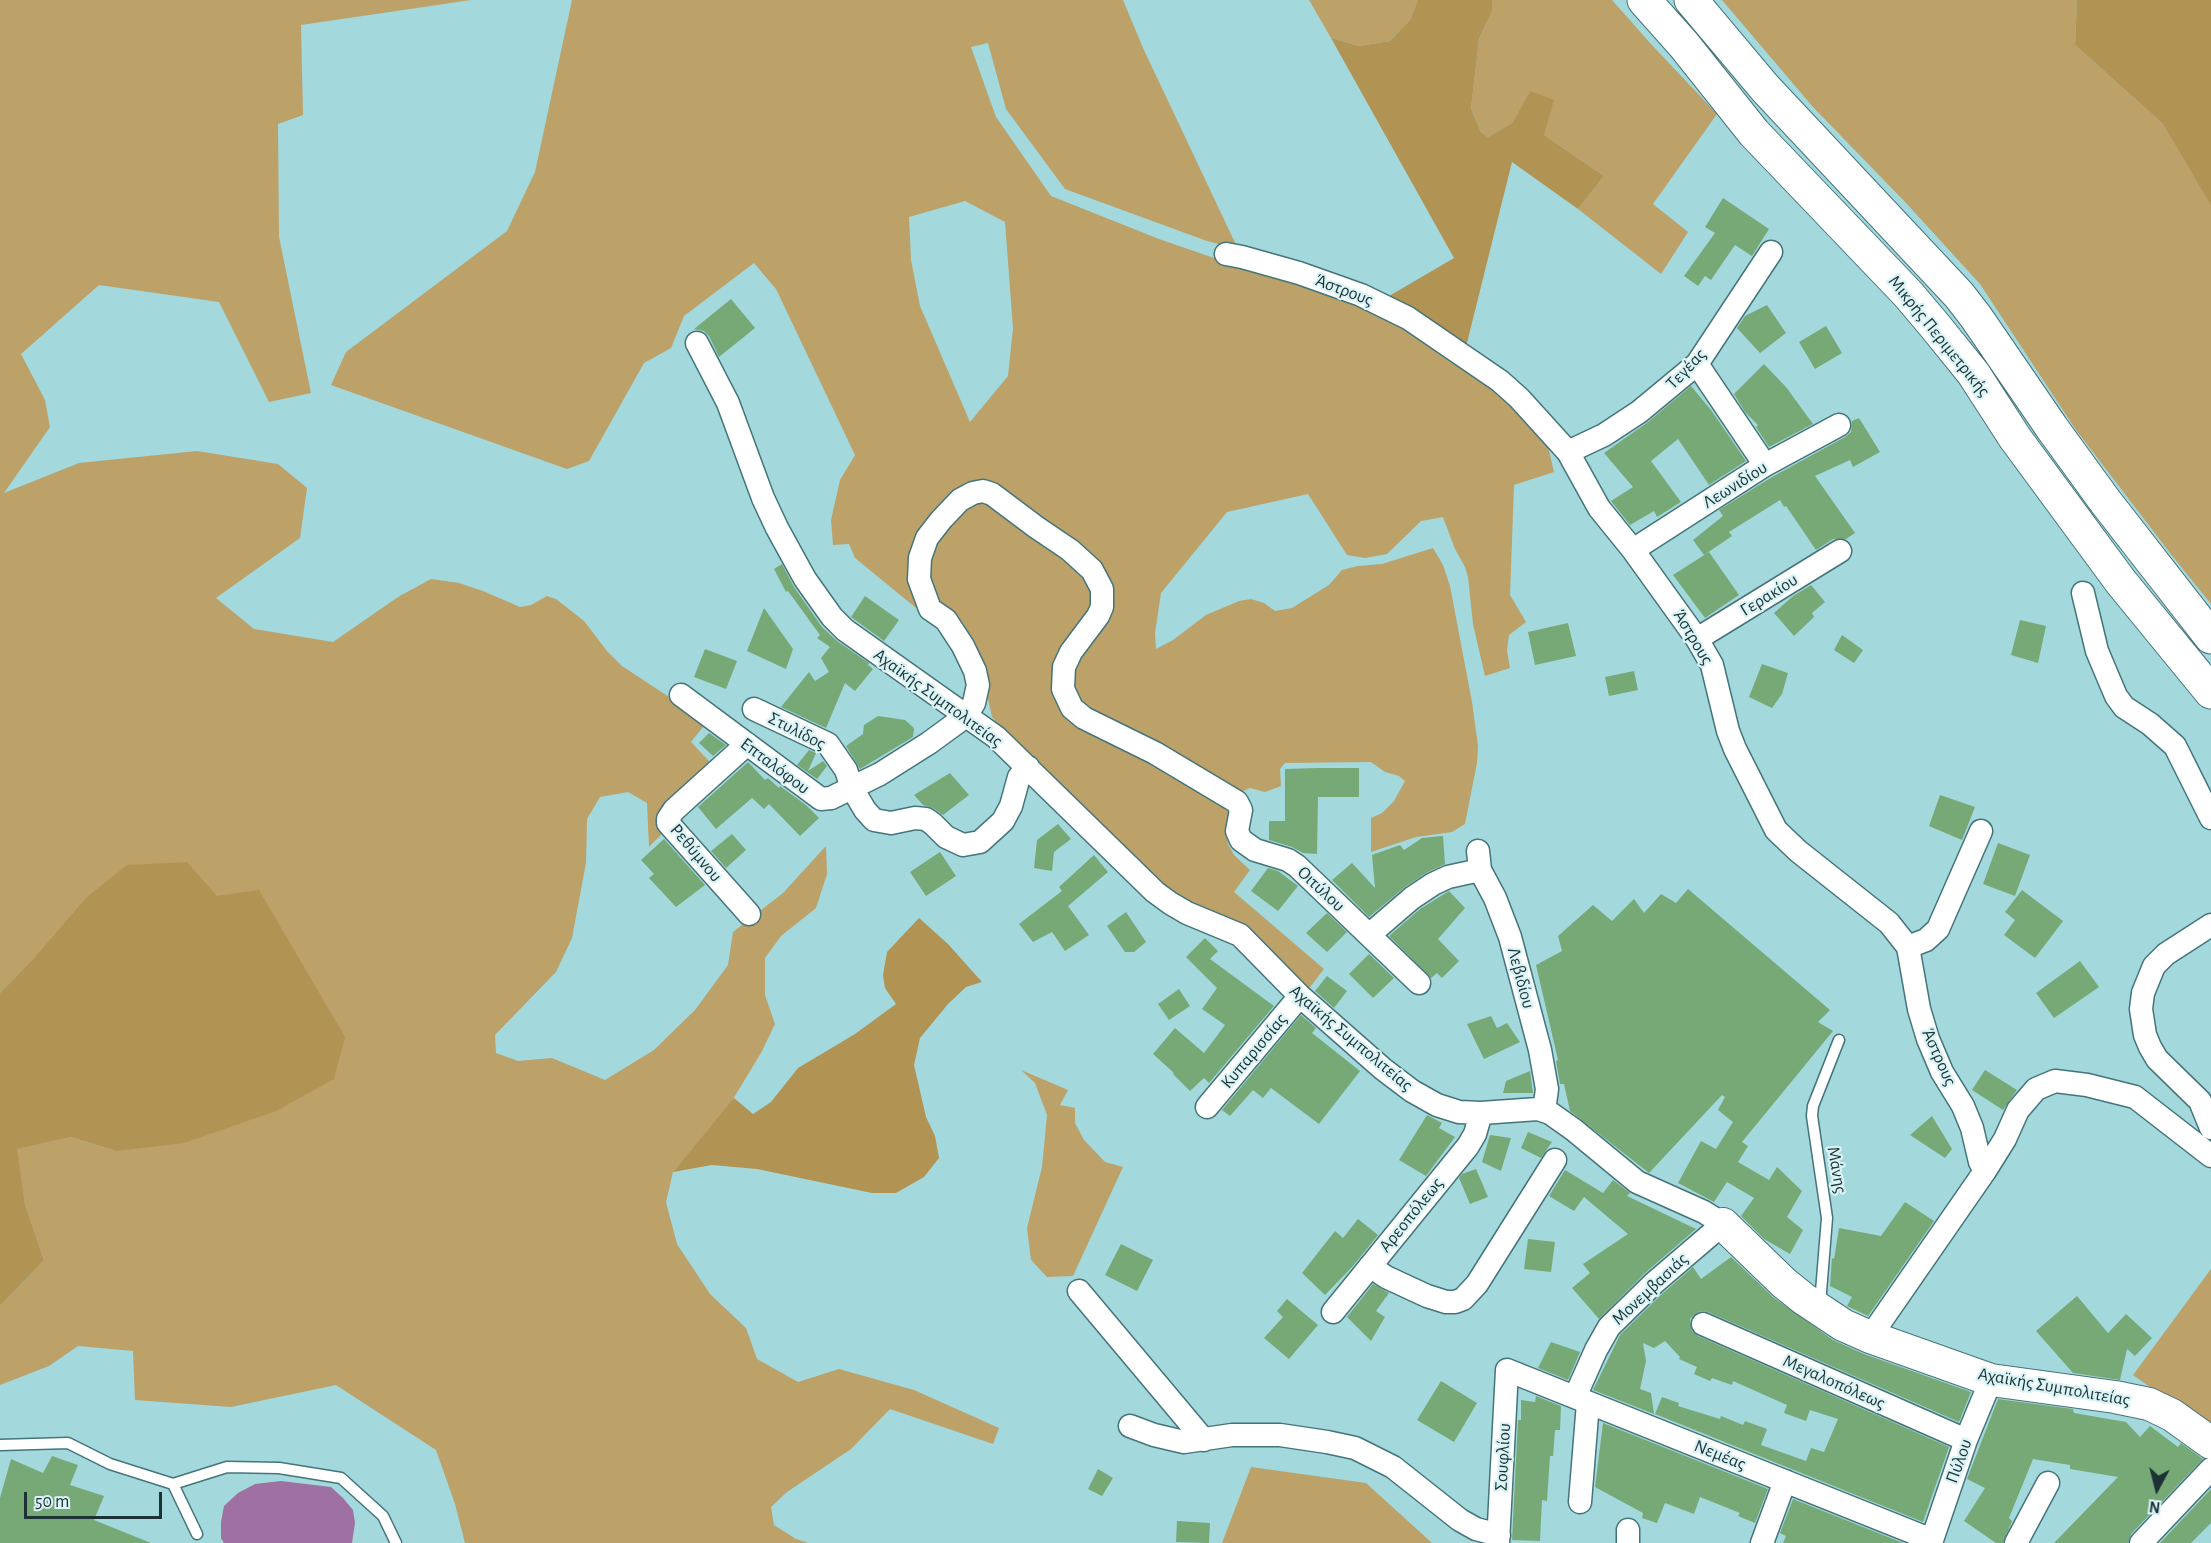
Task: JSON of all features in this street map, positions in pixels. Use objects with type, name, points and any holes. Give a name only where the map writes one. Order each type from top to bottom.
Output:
[{"type":"main road","name":"Μικρής Περιμετρικής","points":[[1644,0],[1684,45],[1754,133],[1872,256],[1935,326],[1973,373],[2020,446],[2121,582],[2211,692]]},
{"type":"main road","name":"Μικρής Περιμετρικής","points":[[1691,0],[1765,88],[1959,295],[2105,501],[2211,636]]},
{"type":"street","name":"Τεγέας","points":[[1568,452],[1604,435],[1639,412],[1697,363],[1771,252]]},
{"type":"street","name":"Άστρους","points":[[1226,254],[1242,256],[1361,295],[1408,318],[1506,387],[1526,405],[1568,452],[1599,508],[1633,550],[1698,639],[1712,665],[1728,731],[1735,749],[1776,830],[1798,851],[1889,923],[1908,946],[1919,1009],[1928,1039],[1942,1072],[1963,1106],[1972,1128],[1980,1162],[1985,1171]]},
{"type":"street","name":"Αχαϊκής Συμπολιτείας","points":[[697,343],[728,403],[763,498],[777,528],[805,579],[845,630],[996,737],[1155,892],[1187,913],[1240,935],[1300,996],[1383,1069],[1412,1090],[1447,1109],[1481,1113],[1544,1110],[1557,1116],[1637,1182],[1704,1212],[1724,1224],[1784,1284],[1843,1325],[1870,1337],[1991,1380],[2115,1397],[2149,1404],[2172,1415],[2211,1443]]},
{"type":"street","points":[[1697,363],[1765,465]]},
{"type":"street","name":"Λεωνιδίου","points":[[1633,550],[1765,465],[1839,425]]},
{"type":"street","name":"Οιτύλου","points":[[966,716],[978,685],[975,671],[966,651],[946,620],[930,609],[923,592],[918,567],[923,547],[941,520],[960,500],[983,491],[999,497],[1036,527],[1070,550],[1092,570],[1102,589],[1102,607],[1098,616],[1071,652],[1064,666],[1063,689],[1071,708],[1084,718],[1155,753],[1237,802],[1241,810],[1237,831],[1241,840],[1256,850],[1297,866],[1419,983]]},
{"type":"street","name":"Γερακίου","points":[[1698,639],[1840,551]]},
{"type":"street","points":[[2083,593],[2100,662],[2116,696],[2124,707],[2150,724],[2175,746],[2211,818]]},
{"type":"street","name":"Επταλόφου","points":[[681,695],[820,799],[831,798],[889,769],[966,716]]},
{"type":"street","name":"Στυλίδος","points":[[754,709],[828,744],[846,770],[852,788],[865,810],[874,820],[891,823],[915,818],[926,819],[952,841],[963,845],[980,842],[1003,821],[1011,806],[1019,777],[1028,767]]},
{"type":"street","name":"Ρεθύμνου","points":[[747,744],[674,810],[668,823],[749,914]]},
{"type":"street","points":[[1908,946],[1926,940],[1938,929],[1981,831]]},
{"type":"street","name":"Λεβιδίου","points":[[1369,935],[1406,903],[1433,884],[1479,861],[1510,937],[1532,1019],[1547,1089],[1544,1110]]},
{"type":"street","points":[[2211,925],[2166,954],[2154,966],[2143,993],[2141,1009],[2145,1035],[2157,1059],[2200,1101],[2211,1128]]},
{"type":"street","name":"Κυπαρισσίας","points":[[1207,1107],[1300,996]]},
{"type":"street","points":[[1870,1337],[1985,1171],[2005,1139],[2018,1110],[2036,1089],[2055,1082],[2135,1096],[2211,1156]]},
{"type":"street","name":"Αρεοπόλεως","points":[[1333,1312],[1468,1146],[1475,1134],[1481,1113]]},
{"type":"street","points":[[1370,1266],[1386,1277],[1427,1296],[1446,1302],[1462,1300],[1477,1284],[1555,1160]]},
{"type":"street","name":"Μονεμβασιάς","points":[[1580,1502],[1582,1400],[1596,1350],[1609,1327],[1654,1283],[1724,1224]]},
{"type":"street","points":[[1079,1291],[1204,1440]]},
{"type":"street","name":"Μεγαλοπόλεως","points":[[1703,1324],[1966,1440]]},
{"type":"street","name":"Νεμέας","points":[[1508,1371],[1785,1481],[1931,1542]]},
{"type":"street","name":"Σουφλίου","points":[[1498,1539],[1508,1371]]},
{"type":"street","name":"Πύλου","points":[[1931,1542],[1966,1440],[1991,1380]]},
{"type":"street","points":[[1130,1426],[1184,1442],[1225,1436],[1280,1435],[1333,1443],[1355,1449],[1393,1467],[1469,1525],[1498,1539]]},
{"type":"street","points":[[2141,1543],[2211,1469]]},
{"type":"street","points":[[1762,1543],[1785,1481]]},
{"type":"street","points":[[2016,1543],[2048,1483]]},
{"type":"lane","name":"Μάνης","points":[[1820,1310],[1827,1209],[1812,1116],[1813,1106],[1839,1040]]},
{"type":"lane","points":[[0,1445],[68,1443],[110,1464],[173,1484],[227,1467],[279,1468],[341,1478],[383,1516],[396,1543]]},
{"type":"lane","points":[[173,1484],[197,1534]]},
{"type":"shaded area","points":[[0,0],[471,0],[301,25],[303,115],[278,124],[279,237],[311,393],[269,402],[219,302],[99,285],[21,354],[45,400],[50,427],[4,493],[79,463],[197,451],[278,464],[307,488],[300,538],[216,598],[254,629],[333,642],[398,597],[431,579],[459,583],[520,607],[531,605],[547,596],[556,599],[584,621],[622,666],[707,722],[691,742],[721,774],[649,847],[647,803],[628,792],[600,797],[587,819],[586,863],[572,938],[556,972],[495,1035],[496,1053],[518,1061],[552,1058],[605,1080],[654,1050],[695,1010],[728,965],[733,932],[783,893],[826,846],[827,874],[816,908],[781,936],[765,958],[765,995],[775,1024],[761,1053],[730,1104],[673,1172],[666,1202],[677,1244],[710,1294],[746,1328],[757,1359],[798,1382],[839,1369],[914,1390],[999,1428],[993,1444],[890,1409],[851,1449],[787,1492],[771,1507],[774,1525],[796,1539],[808,1543],[465,1543],[455,1504],[436,1450],[336,1385],[231,1407],[135,1400],[133,1351],[78,1346],[49,1366],[0,1385],[0,1306],[44,1260],[25,1204],[16,1149],[71,1137],[116,1151],[36,956],[0,993]]},
{"type":"shaded area","points":[[572,0],[1123,0],[1143,48],[1238,249],[1207,241],[1065,189],[1006,109],[988,43],[971,47],[996,117],[1051,196],[1214,258],[1232,260],[1366,301],[1502,389],[1546,438],[1554,472],[1514,485],[1510,595],[1526,622],[1509,635],[1507,650],[1510,668],[1485,676],[1473,624],[1468,577],[1443,517],[1421,521],[1387,554],[1365,558],[1347,555],[1308,494],[1227,512],[1161,593],[1155,633],[1156,649],[1173,640],[1206,615],[1239,601],[1251,599],[1264,603],[1275,611],[1292,608],[1329,585],[1342,570],[1382,564],[1433,548],[1443,565],[1450,586],[1478,746],[1477,763],[1465,824],[1452,832],[1416,837],[1371,852],[1371,818],[1382,813],[1394,801],[1405,781],[1399,776],[1385,772],[1371,762],[1285,763],[1280,769],[1281,786],[1265,792],[1250,788],[1239,793],[1098,714],[1056,686],[1234,806],[1226,824],[1228,844],[1234,855],[1250,870],[1234,892],[1324,969],[1304,995],[1178,901],[1012,740],[992,717],[984,681],[932,621],[855,558],[849,544],[833,545],[831,520],[840,480],[855,455],[776,289],[754,263],[684,316],[671,348],[644,363],[589,461],[567,469],[331,385],[346,352],[507,231],[535,172]],"holes":[[[965,201],[1005,222],[1013,328],[1008,376],[970,422],[920,306],[911,260],[909,217]]]},
{"type":"shaded area","points":[[1309,0],[1418,0],[1410,20],[1390,41],[1359,46],[1331,38]]},
{"type":"shaded area","points":[[1418,0],[1492,0],[1492,11],[1479,39],[1471,109],[1481,132],[1488,137],[1512,123],[1530,91],[1554,100],[1544,135],[1604,176],[1578,209],[1512,162],[1465,351],[1384,299],[1454,258],[1331,38],[1359,46],[1390,41],[1410,20]]},
{"type":"shaded area","points":[[1492,0],[1612,0],[1717,114],[1653,204],[1688,232],[1661,274],[1578,209],[1604,176],[1544,135],[1530,91],[1512,123],[1488,137],[1481,132],[1471,109],[1479,39],[1492,11]]},
{"type":"shaded area","points":[[1722,0],[2077,0],[2075,45],[2162,123],[2211,206],[2211,604],[2076,430],[1980,284],[1907,204],[1813,107]]},
{"type":"shaded area","points":[[2077,0],[2211,0],[2211,206],[2162,123],[2075,45]]},
{"type":"shaded area","points":[[187,862],[217,896],[259,890],[345,1037],[334,1079],[276,1111],[184,1143],[116,1151],[71,1137],[17,1149],[25,1204],[44,1260],[0,1306],[0,993],[36,956],[87,897],[127,865]]},
{"type":"shaded area","points":[[919,918],[948,944],[982,982],[966,987],[948,1004],[920,1038],[914,1065],[926,1117],[935,1136],[939,1158],[924,1177],[896,1193],[872,1193],[757,1169],[712,1165],[673,1172],[734,1098],[753,1114],[771,1102],[798,1068],[855,1034],[896,1004],[885,988],[883,975],[887,952]]},
{"type":"shaded area","points":[[1021,1070],[1068,1090],[1060,1105],[1075,1108],[1075,1123],[1084,1140],[1105,1162],[1123,1167],[1073,1276],[1047,1277],[1031,1260],[1027,1228],[1042,1167],[1047,1115],[1035,1083]]},
{"type":"shaded area","points":[[2211,1269],[2211,1430],[2133,1375]]},
{"type":"shaded area","points":[[1251,1467],[1366,1483],[1432,1543],[1222,1543]]},
{"type":"shaded area","points":[[281,1481],[331,1487],[353,1510],[355,1523],[352,1543],[224,1543],[221,1538],[221,1522],[224,1506],[238,1493],[255,1484]]},
{"type":"building","points":[[1723,198],[1769,229],[1752,256],[1735,245],[1711,280],[1705,276],[1698,286],[1684,276],[1715,233],[1705,227]]},
{"type":"building","points":[[731,299],[755,328],[719,357],[709,336],[704,331],[694,329]]},
{"type":"building","points":[[1767,305],[1786,333],[1760,353],[1737,328],[1745,316]]},
{"type":"building","points":[[1826,326],[1842,353],[1815,369],[1799,342]]},
{"type":"building","points":[[1764,364],[1786,387],[1813,424],[1769,447],[1756,427],[1758,425],[1745,412],[1734,394]]},
{"type":"building","points":[[1691,386],[1711,410],[1746,461],[1709,485],[1678,439],[1651,461],[1681,502],[1657,517],[1654,511],[1630,525],[1611,501],[1633,487],[1604,453],[1648,422]]},
{"type":"building","points":[[1859,418],[1880,452],[1853,467],[1850,460],[1815,476],[1855,533],[1846,539],[1833,539],[1816,550],[1780,500],[1729,532],[1732,536],[1704,555],[1693,540],[1723,516],[1719,510],[1772,477],[1845,437],[1851,432],[1852,421]]},
{"type":"building","points":[[1709,552],[1739,595],[1705,618],[1673,575]]},
{"type":"building","points":[[782,564],[794,587],[822,627],[837,641],[869,663],[868,665],[873,669],[855,691],[845,683],[826,728],[781,707],[809,672],[815,681],[829,672],[821,658],[830,647],[817,638],[820,635],[788,591],[786,592],[774,569]]},
{"type":"building","points":[[1811,585],[1825,602],[1812,613],[1814,617],[1794,636],[1774,613],[1793,596]]},
{"type":"building","points":[[865,596],[899,620],[884,641],[851,617]]},
{"type":"building","points":[[764,608],[793,649],[786,669],[747,651]]},
{"type":"building","points":[[2020,620],[2046,626],[2038,663],[2011,655]]},
{"type":"building","points":[[1568,623],[1576,656],[1535,665],[1528,632]]},
{"type":"building","points":[[1842,635],[1863,650],[1854,663],[1834,650]]},
{"type":"building","points":[[705,649],[737,661],[726,689],[694,677]]},
{"type":"building","points":[[1762,664],[1788,673],[1782,694],[1772,708],[1749,697]]},
{"type":"building","points":[[1634,671],[1638,690],[1609,696],[1605,677]]},
{"type":"building","points":[[878,716],[905,720],[914,728],[913,737],[860,769],[846,746],[863,734],[864,725]]},
{"type":"building","points":[[709,733],[726,745],[713,756],[699,743]]},
{"type":"building","points":[[809,750],[816,753],[808,771],[823,761],[827,766],[817,779],[797,765]]},
{"type":"building","points":[[748,762],[765,780],[768,778],[779,788],[780,786],[806,805],[819,818],[800,836],[769,804],[764,809],[752,798],[716,829],[698,807]]},
{"type":"building","points":[[1359,768],[1359,797],[1318,797],[1317,854],[1303,853],[1269,840],[1269,821],[1285,821],[1285,769]]},
{"type":"building","points":[[950,773],[969,795],[943,815],[923,805],[914,795]]},
{"type":"building","points":[[1940,795],[1975,807],[1962,840],[1929,826]]},
{"type":"building","points":[[1058,824],[1071,839],[1054,852],[1052,871],[1034,868],[1037,840]]},
{"type":"building","points":[[732,834],[746,850],[726,868],[711,851]]},
{"type":"building","points":[[1443,836],[1445,864],[1405,887],[1369,917],[1332,880],[1352,863],[1375,888],[1372,855],[1400,845],[1404,850],[1422,838]]},
{"type":"building","points":[[664,839],[705,885],[676,907],[649,878],[654,874],[641,860]]},
{"type":"building","points":[[1998,843],[2030,855],[2015,896],[1983,884]]},
{"type":"building","points":[[940,852],[956,876],[926,896],[910,872]]},
{"type":"building","points":[[1094,855],[1108,872],[1068,906],[1089,935],[1065,951],[1052,932],[1033,942],[1019,924],[1062,891],[1059,887]]},
{"type":"building","points":[[1268,868],[1278,871],[1298,886],[1278,911],[1251,891]]},
{"type":"building","points":[[1688,889],[1830,1010],[1818,1022],[1833,1031],[1742,1142],[1748,1146],[1738,1162],[1769,1180],[1777,1167],[1802,1191],[1787,1217],[1803,1230],[1790,1254],[1764,1239],[1741,1216],[1754,1198],[1727,1182],[1714,1202],[1678,1183],[1701,1141],[1716,1149],[1733,1122],[1718,1110],[1725,1097],[1722,1095],[1649,1173],[1570,1111],[1564,1084],[1560,1084],[1556,1061],[1558,1060],[1536,965],[1562,951],[1558,936],[1593,905],[1612,921],[1634,899],[1644,913],[1661,894],[1676,903]]},
{"type":"building","points":[[2022,890],[2063,921],[2035,958],[2004,935],[2015,920],[2005,912]]},
{"type":"building","points":[[1449,891],[1465,908],[1438,939],[1459,961],[1442,978],[1437,973],[1431,978],[1389,936],[1420,909]]},
{"type":"building","points":[[1126,912],[1146,942],[1134,952],[1125,952],[1107,926]]},
{"type":"building","points":[[1327,913],[1347,932],[1327,952],[1306,933]]},
{"type":"building","points":[[1205,938],[1218,951],[1210,959],[1274,1006],[1209,1083],[1204,1078],[1190,1091],[1153,1054],[1175,1028],[1204,1053],[1225,1025],[1202,1009],[1217,988],[1186,957]]},
{"type":"building","points":[[1369,954],[1394,978],[1373,998],[1349,974]]},
{"type":"building","points":[[2080,961],[2099,987],[2054,1018],[2036,993]]},
{"type":"building","points":[[1327,976],[1347,991],[1334,1008],[1315,991]]},
{"type":"building","points":[[1179,989],[1190,1006],[1169,1020],[1158,1004]]},
{"type":"building","points":[[1301,1015],[1316,1028],[1312,1033],[1360,1071],[1319,1124],[1271,1088],[1263,1098],[1253,1090],[1230,1116],[1222,1110]]},
{"type":"building","points":[[1491,1016],[1497,1028],[1507,1023],[1520,1042],[1484,1059],[1467,1024]]},
{"type":"building","points":[[1985,1070],[2017,1090],[2003,1110],[1972,1090]]},
{"type":"building","points":[[1530,1071],[1533,1093],[1503,1093],[1506,1081]]},
{"type":"building","points":[[1427,1115],[1442,1123],[1439,1128],[1455,1137],[1426,1176],[1399,1160]]},
{"type":"building","points":[[1932,1116],[1952,1149],[1945,1158],[1910,1135]]},
{"type":"building","points":[[1528,1132],[1552,1142],[1541,1158],[1521,1148]]},
{"type":"building","points":[[1490,1135],[1511,1138],[1501,1171],[1482,1162]]},
{"type":"building","points":[[1476,1169],[1488,1197],[1470,1204],[1459,1178],[1462,1174]]},
{"type":"building","points":[[1565,1170],[1603,1193],[1613,1180],[1630,1193],[1627,1196],[1696,1229],[1645,1273],[1599,1319],[1572,1288],[1590,1273],[1583,1264],[1628,1234],[1584,1197],[1574,1211],[1549,1196]]},
{"type":"building","points":[[1905,1202],[1934,1221],[1868,1316],[1847,1306],[1852,1297],[1830,1286],[1832,1258],[1834,1259],[1839,1228],[1881,1236]]},
{"type":"building","points":[[1358,1219],[1378,1235],[1325,1295],[1302,1273],[1335,1231],[1343,1238]]},
{"type":"building","points":[[1528,1239],[1555,1242],[1551,1272],[1524,1269]]},
{"type":"building","points":[[1121,1244],[1153,1260],[1137,1291],[1105,1275]]},
{"type":"building","points":[[1731,1257],[1773,1297],[1833,1340],[1864,1354],[1971,1392],[1959,1422],[1708,1312],[1696,1313],[1690,1319],[1692,1331],[1698,1336],[1949,1447],[1923,1522],[1655,1414],[1662,1397],[1679,1403],[1678,1406],[1720,1419],[1721,1416],[1743,1425],[1745,1421],[1767,1429],[1761,1445],[1806,1461],[1811,1448],[1824,1452],[1838,1419],[1810,1410],[1806,1421],[1784,1413],[1787,1405],[1733,1381],[1732,1385],[1712,1378],[1710,1381],[1694,1374],[1697,1367],[1679,1359],[1680,1357],[1665,1341],[1654,1348],[1643,1343],[1646,1361],[1640,1389],[1651,1393],[1654,1414],[1593,1390],[1620,1335],[1663,1293],[1693,1267],[1701,1279]]},
{"type":"building","points":[[1373,1284],[1389,1293],[1376,1311],[1385,1317],[1371,1341],[1347,1317]]},
{"type":"building","points":[[2077,1296],[2108,1333],[2126,1314],[2152,1338],[2135,1356],[2127,1349],[2120,1380],[2073,1373],[2036,1331]]},
{"type":"building","points":[[1287,1299],[1318,1325],[1289,1359],[1264,1338],[1283,1317],[1277,1311]]},
{"type":"building","points":[[1551,1342],[1580,1352],[1568,1380],[1538,1368]]},
{"type":"building","points":[[1441,1381],[1477,1403],[1454,1442],[1417,1420]]},
{"type":"building","points":[[1536,1396],[1561,1406],[1560,1430],[1555,1430],[1553,1456],[1550,1456],[1547,1501],[1542,1500],[1540,1541],[1512,1540],[1521,1400],[1535,1402]]},
{"type":"building","points":[[1998,1399],[2073,1409],[2074,1413],[2126,1422],[2140,1437],[2150,1426],[2178,1447],[2181,1443],[2203,1459],[2131,1534],[2128,1543],[2054,1543],[2118,1477],[2070,1469],[2070,1465],[2033,1459],[2009,1518],[2012,1521],[2003,1543],[1996,1543],[1964,1521],[1985,1488],[1967,1479]]},
{"type":"building","points":[[1603,1423],[1768,1489],[1755,1523],[1738,1516],[1740,1513],[1700,1497],[1694,1514],[1665,1503],[1657,1523],[1642,1518],[1643,1513],[1595,1487]]},
{"type":"building","points":[[52,1456],[78,1465],[70,1485],[104,1496],[94,1520],[151,1543],[0,1543],[0,1498],[11,1459],[43,1473]]},
{"type":"building","points":[[1098,1469],[1113,1478],[1102,1496],[1088,1489]]},
{"type":"building","points":[[2211,1489],[2211,1523],[2191,1543],[2160,1543]]},
{"type":"building","points":[[1793,1499],[1903,1543],[1783,1543],[1786,1536],[1780,1533]]},
{"type":"building","points":[[1177,1521],[1210,1523],[1209,1543],[1176,1542]]}]
